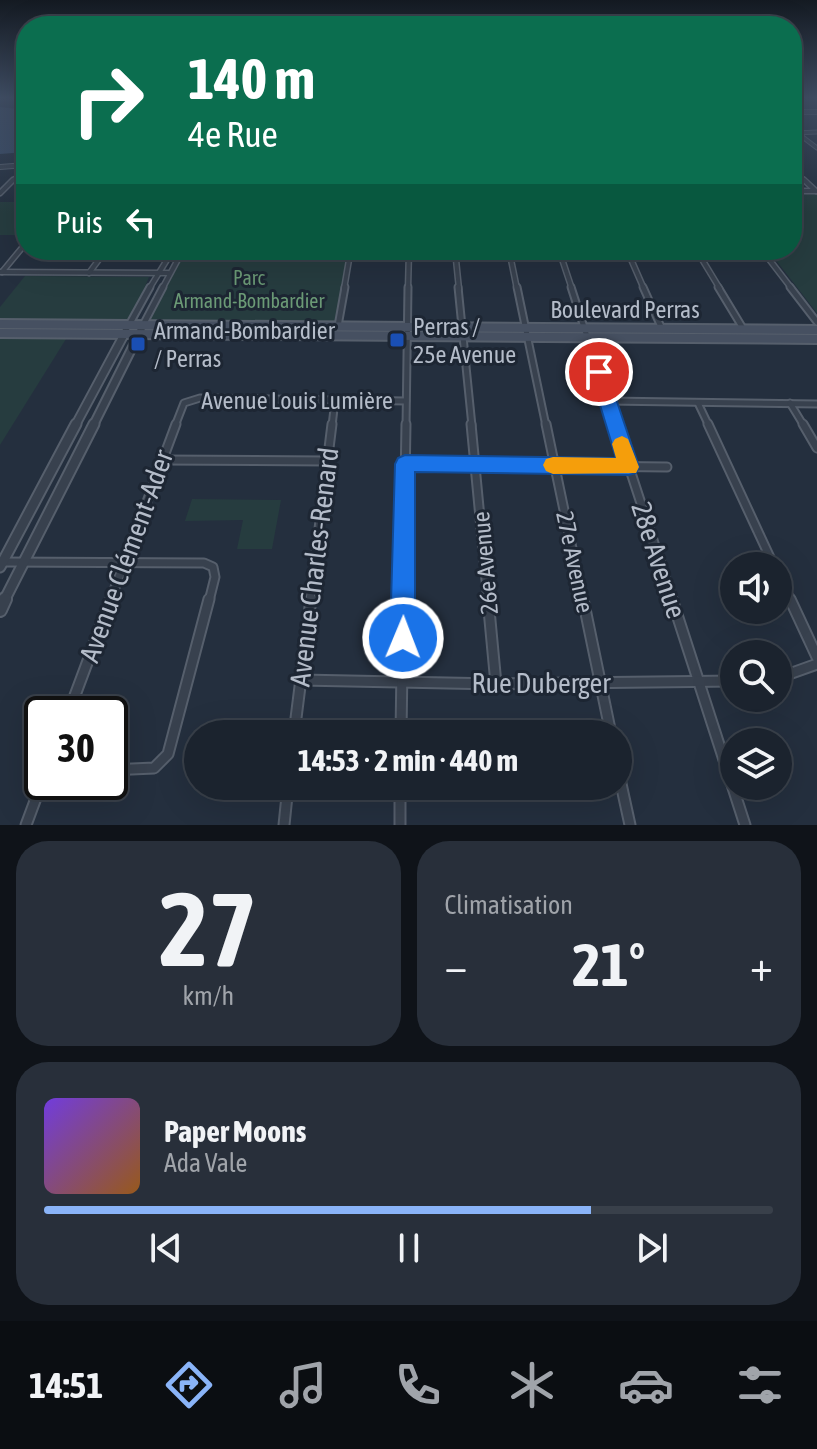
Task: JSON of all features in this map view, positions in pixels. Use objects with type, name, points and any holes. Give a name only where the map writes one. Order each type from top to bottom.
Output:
[{"type":"main road","name":"Boulevard Perras","points":[[0,324],[127,330]]},
{"type":"main road","name":"Boulevard Perras","points":[[141,330],[338,326],[407,332]]},
{"type":"main road","name":"Boulevard Perras","points":[[586,333],[662,329],[817,330]]},
{"type":"main road","name":"Boulevard Perras","points":[[0,333],[127,330],[463,332],[817,339]]},
{"type":"street","points":[[0,193],[16,176]]},
{"type":"street","points":[[1,272],[16,255]]},
{"type":"street","points":[[89,273],[99,260]]},
{"type":"street","points":[[1,564],[166,260]]},
{"type":"street","points":[[0,610],[176,260]]},
{"type":"street","points":[[338,326],[349,260]]},
{"type":"street","points":[[401,720],[409,260]]},
{"type":"street","name":"26e Avenue","points":[[456,260],[496,684]]},
{"type":"street","name":"27e Avenue","points":[[511,260],[608,720]]},
{"type":"street","name":"28e Avenue","points":[[563,260],[745,825]]},
{"type":"street","points":[[631,260],[662,329]]},
{"type":"street","points":[[702,260],[744,330]]},
{"type":"street","points":[[769,260],[817,322]]},
{"type":"street","points":[[1,272],[168,273]]},
{"type":"street","name":"Avenue Louis Lumière","points":[[188,400],[406,401]]},
{"type":"street","name":"Avenue Clément-Ader","points":[[75,696],[161,460],[182,407],[188,400]]},
{"type":"street","name":"Avenue Charles-Renard","points":[[296,720],[335,400]]},
{"type":"street","points":[[608,401],[817,404]]},
{"type":"street","points":[[698,403],[767,552]]},
{"type":"street","points":[[790,403],[817,448]]},
{"type":"street","points":[[161,460],[327,461]]},
{"type":"street","points":[[405,464],[667,467]]},
{"type":"street","points":[[1,564],[24,561],[204,563],[213,567],[215,577],[168,754],[154,768],[128,769]]},
{"type":"street","points":[[792,604],[817,657]]},
{"type":"street","points":[[792,673],[817,664]]},
{"type":"street","name":"Rue Duberger","points":[[301,680],[402,684],[720,681]]},
{"type":"street","points":[[26,825],[35,800]]},
{"type":"street","points":[[284,825],[287,800]]},
{"type":"street","points":[[400,800],[400,825]]},
{"type":"street","points":[[625,800],[630,825]]},
{"type":"green space","points":[[802,194],[817,194],[817,313],[776,260],[802,260]]},
{"type":"green space","points":[[0,202],[16,202],[16,235],[0,235]]},
{"type":"green space","name":"Parc Armand-Bombardier","points":[[178,260],[349,260],[338,326],[143,325]]},
{"type":"green space","points":[[25,276],[149,277],[129,325],[0,324],[0,307]]},
{"type":"green space","points":[[0,339],[66,339],[0,445]]},
{"type":"green space","points":[[192,499],[281,500],[272,549],[237,549],[243,520],[185,521]]},
{"type":"water","points":[[0,136],[16,136],[16,153],[0,154]]},
{"type":"slow traffic","points":[[553,465],[629,467],[622,444]]},
{"type":"place","name":"Perras / 25e Avenue","points":[[397,340]]},
{"type":"place","name":"Armand-Bombardier / Perras","points":[[138,344]]},
{"type":"route","points":[[403,638],[405,464],[629,467],[599,372]]}]
